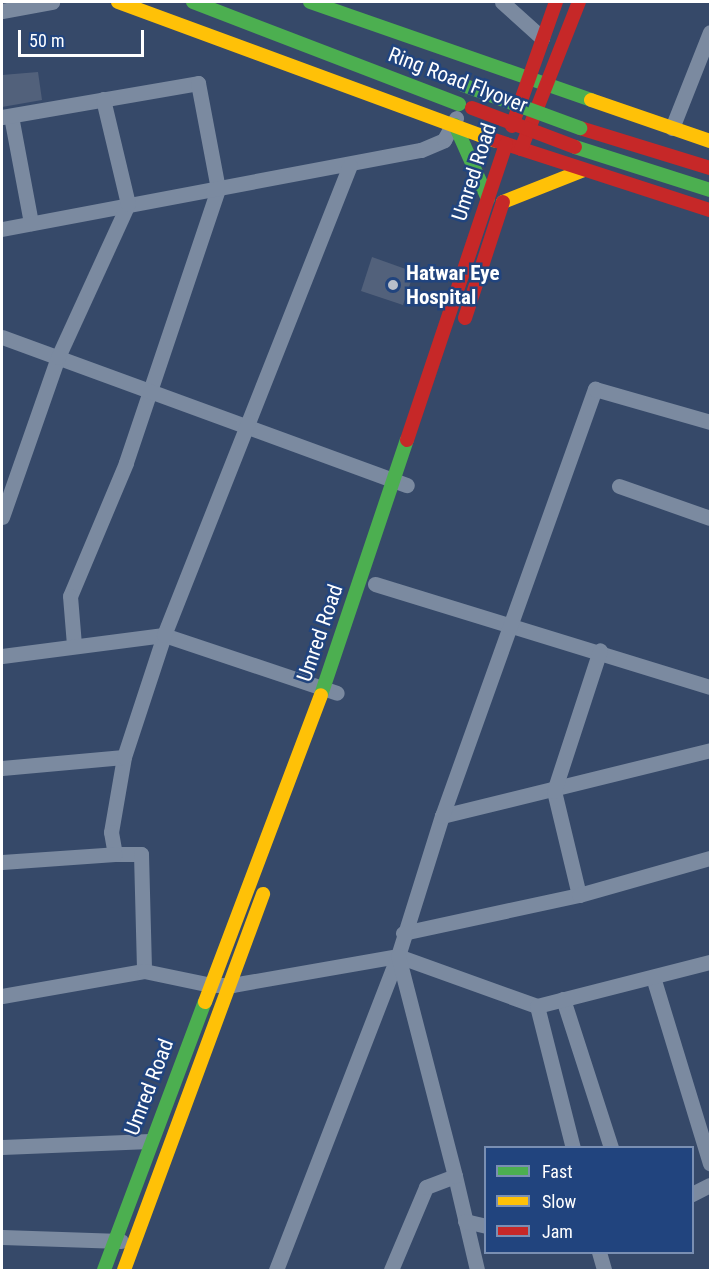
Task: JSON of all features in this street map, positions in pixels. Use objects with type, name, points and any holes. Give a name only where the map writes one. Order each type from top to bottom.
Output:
[{"type":"main road","points":[[118,2],[506,144],[711,210]]},
{"type":"main road","name":"Ring Road Flyover","points":[[193,2],[575,147],[711,190]]},
{"type":"main road","points":[[310,2],[546,86],[710,140]]},
{"type":"main road","name":"Umred Road","points":[[104,1270],[150,1141],[330,691],[401,483],[452,308],[527,79],[556,2]]},
{"type":"main road","points":[[460,332],[521,149],[579,2]]},
{"type":"main road","name":"Ring Road Flyover","points":[[457,83],[580,128],[711,168]]},
{"type":"main road","points":[[454,125],[488,199]]},
{"type":"main road","points":[[503,202],[584,171]]},
{"type":"main road","points":[[452,308],[467,313]]},
{"type":"main road","points":[[401,507],[401,483],[425,438]]},
{"type":"main road","points":[[124,1270],[232,985],[330,691],[377,578]]},
{"type":"street","points":[[2,11],[52,2]]},
{"type":"street","points":[[502,2],[542,38]]},
{"type":"street","points":[[672,128],[709,41]]},
{"type":"street","points":[[2,229],[350,165],[436,146],[454,125],[485,64]]},
{"type":"street","points":[[31,222],[6,117],[198,83],[218,189],[151,392],[70,596],[74,645]]},
{"type":"street","points":[[2,518],[58,357],[128,204],[103,99]]},
{"type":"street","points":[[115,854],[111,832],[124,758],[164,635],[248,428],[350,165]]},
{"type":"street","points":[[2,337],[401,483]]},
{"type":"street","points":[[276,1270],[398,956],[403,933],[442,816],[595,389],[711,422]]},
{"type":"street","points":[[619,486],[711,518]]},
{"type":"street","points":[[377,578],[711,687]]},
{"type":"street","points":[[2,656],[164,635],[330,691]]},
{"type":"street","points":[[579,895],[554,791],[600,650]]},
{"type":"street","points":[[442,816],[554,791],[711,750]]},
{"type":"street","points":[[2,768],[124,758]]},
{"type":"street","points":[[2,862],[141,854],[144,971]]},
{"type":"street","points":[[403,933],[579,895],[711,858]]},
{"type":"street","points":[[398,956],[477,1270]]},
{"type":"street","points":[[2,996],[144,971],[211,985],[232,985],[398,956],[537,1006],[711,962]]},
{"type":"street","points":[[653,976],[711,1164]]},
{"type":"street","points":[[563,999],[610,1146]]},
{"type":"street","points":[[537,1006],[572,1146]]},
{"type":"street","points":[[2,1147],[150,1141]]},
{"type":"street","points":[[391,1270],[426,1187],[455,1176]]},
{"type":"street","points":[[694,1194],[711,1185]]},
{"type":"street","points":[[465,1221],[484,1226]]},
{"type":"street","points":[[2,1237],[135,1241]]},
{"type":"street","points":[[600,1254],[604,1270]]},
{"type":"building","points":[[38,72],[42,100],[2,107],[2,75]]},
{"type":"building","points":[[372,257],[414,272],[403,305],[361,291]]},
{"type":"traffic: fast","points":[[193,2],[459,104]]},
{"type":"traffic: fast","points":[[310,2],[591,100]]},
{"type":"traffic: fast","points":[[463,85],[580,128]]},
{"type":"traffic: fast","points":[[455,125],[488,199]]},
{"type":"traffic: fast","points":[[575,147],[710,190]]},
{"type":"traffic: fast","points":[[321,695],[407,440]]},
{"type":"traffic: fast","points":[[104,1270],[205,1002]]},
{"type":"traffic: slow","points":[[118,2],[494,140]]},
{"type":"traffic: slow","points":[[591,100],[710,141]]},
{"type":"traffic: slow","points":[[503,202],[584,170]]},
{"type":"traffic: slow","points":[[205,1002],[321,695]]},
{"type":"traffic: slow","points":[[124,1270],[263,894]]},
{"type":"traffic: jam","points":[[512,126],[556,2]]},
{"type":"traffic: jam","points":[[521,149],[579,2]]},
{"type":"traffic: jam","points":[[472,108],[575,147]]},
{"type":"traffic: jam","points":[[580,128],[710,168]]},
{"type":"traffic: jam","points":[[494,140],[710,210]]},
{"type":"traffic: jam","points":[[407,440],[506,144]]},
{"type":"traffic: jam","points":[[465,318],[503,202]]},
{"type":"place","name":"Hatwar Eye Hospital","points":[[393,285]]}]
